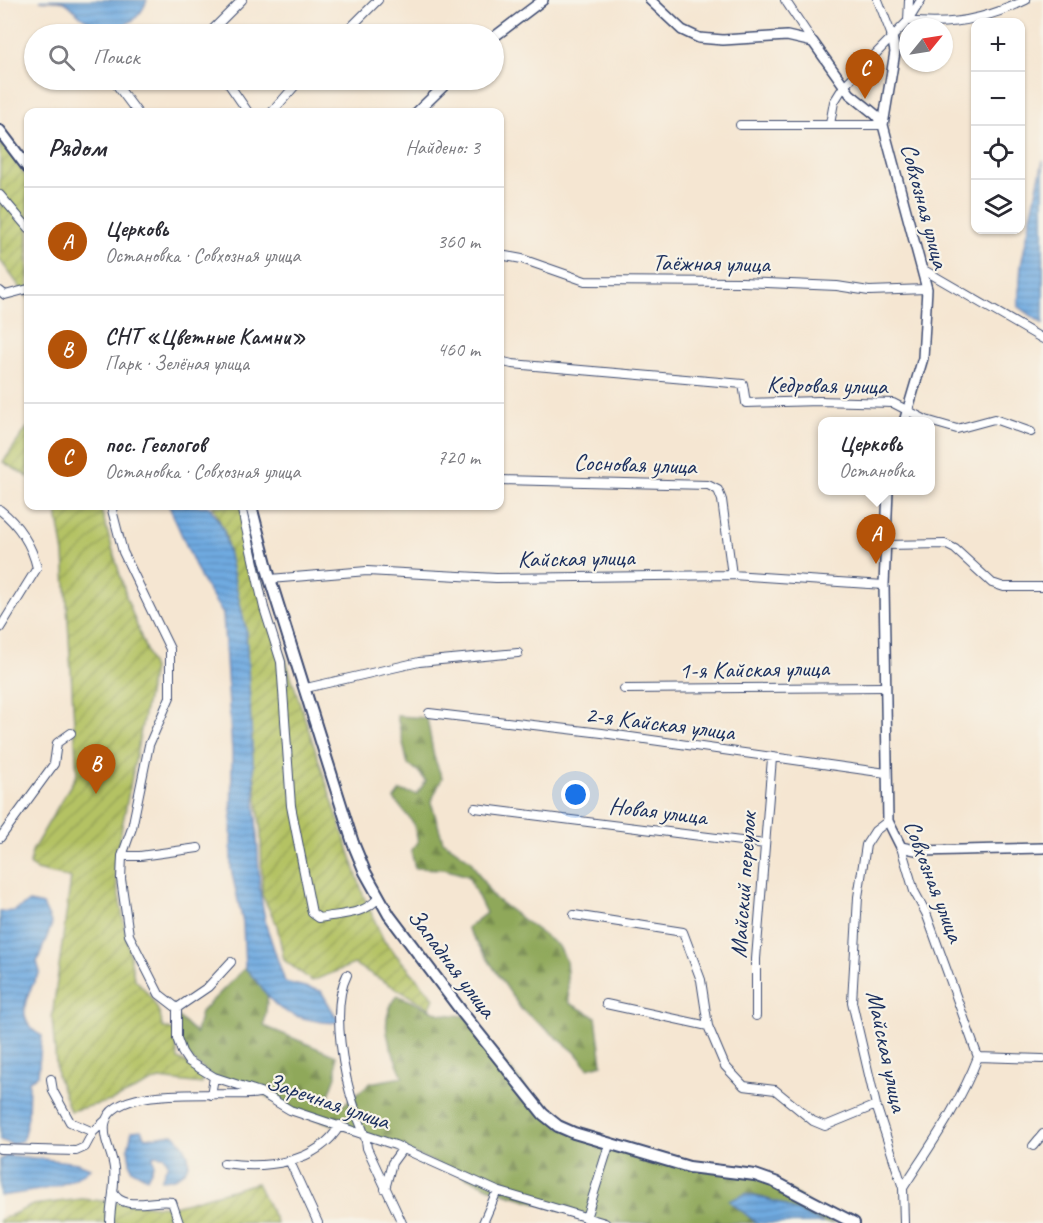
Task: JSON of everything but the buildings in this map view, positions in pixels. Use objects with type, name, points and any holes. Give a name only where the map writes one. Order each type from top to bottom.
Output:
[{"type":"main road","points":[[0,131],[24,163]]},
{"type":"main road","name":"Западная улица","points":[[252,510],[270,579],[353,843],[378,898],[465,1016],[543,1114],[566,1130],[609,1145],[689,1167],[754,1175],[775,1182],[854,1223]]},
{"type":"street","points":[[218,24],[242,0]]},
{"type":"street","points":[[354,24],[378,0]]},
{"type":"street","points":[[504,29],[543,0]]},
{"type":"street","points":[[650,0],[682,30],[699,38],[723,40],[788,36],[813,42]]},
{"type":"street","points":[[785,0],[850,94],[876,115],[883,125]]},
{"type":"street","points":[[878,0],[892,36]]},
{"type":"street","points":[[908,18],[909,0]]},
{"type":"street","points":[[910,18],[921,0]]},
{"type":"street","points":[[953,21],[972,20],[1001,12],[1026,0]]},
{"type":"street","points":[[830,124],[834,102],[844,86],[899,29]]},
{"type":"street","name":"Совхозная улица","points":[[892,36],[895,52],[883,125],[924,270],[927,289],[923,358],[905,417]]},
{"type":"street","points":[[120,90],[134,108]]},
{"type":"street","points":[[233,90],[245,108]]},
{"type":"street","points":[[276,108],[291,90]]},
{"type":"street","points":[[421,108],[440,90]]},
{"type":"street","points":[[740,125],[883,125]]},
{"type":"street","points":[[0,195],[24,223]]},
{"type":"street","name":"Таёжная улица","points":[[504,256],[522,259],[585,281],[742,282],[837,286],[869,291],[927,289]]},
{"type":"street","points":[[924,270],[1043,339]]},
{"type":"street","points":[[1,296],[24,290]]},
{"type":"street","name":"Кедровая улица","points":[[504,362],[743,384],[746,403],[893,403],[920,417]]},
{"type":"street","name":"Кедровая улица","points":[[935,423],[957,429],[994,419],[1031,432]]},
{"type":"street","name":"Сосновая улица","points":[[504,480],[708,485],[718,490],[722,501],[732,575]]},
{"type":"street","name":"Совхозная улица","points":[[888,495],[884,585],[888,822],[901,847],[914,891],[926,913],[978,1057]]},
{"type":"street","points":[[0,510],[16,526],[29,545],[37,567],[0,628]]},
{"type":"street","points":[[112,510],[123,552],[170,649],[170,697],[149,745],[132,828],[122,856],[121,879],[129,935],[159,994],[177,1008]]},
{"type":"street","points":[[243,510],[264,608],[281,662],[291,806],[312,913],[319,918],[360,911],[373,905],[378,898]]},
{"type":"street","points":[[885,545],[945,544],[955,549],[992,583],[1004,587],[1043,587]]},
{"type":"street","name":"Кайская улица","points":[[270,579],[367,571],[496,578],[732,575],[884,585]]},
{"type":"street","points":[[306,688],[419,662],[518,653]]},
{"type":"street","name":"1-я Кайская улица","points":[[624,690],[885,687]]},
{"type":"street","name":"2-я Кайская улица","points":[[429,713],[602,733],[886,774]]},
{"type":"street","points":[[0,838],[54,764],[57,743],[70,733]]},
{"type":"street","name":"Майский переулок","points":[[756,1016],[756,959],[772,758]]},
{"type":"street","name":"Новая улица","points":[[475,808],[765,844]]},
{"type":"street","name":"Майская улица","points":[[888,822],[875,831],[866,845],[858,897],[852,1002],[876,1105],[903,1188],[904,1223]]},
{"type":"street","points":[[901,847],[920,851],[1043,848]]},
{"type":"street","points":[[122,856],[140,856],[198,848]]},
{"type":"street","points":[[574,915],[683,932],[701,980],[708,1026],[725,1066],[744,1086],[775,1089],[813,1121],[825,1126],[876,1105]]},
{"type":"street","points":[[177,1008],[213,983],[231,962]]},
{"type":"street","points":[[347,975],[342,984],[340,998],[342,1046],[351,1095],[366,1136],[367,1148],[402,1223]]},
{"type":"street","points":[[606,1004],[708,1026]]},
{"type":"street","points":[[177,1008],[177,1038],[188,1061],[214,1077],[260,1092]]},
{"type":"street","points":[[903,1188],[938,1133],[978,1057],[1043,1059]]},
{"type":"street","points":[[211,1095],[214,1077]]},
{"type":"street","points":[[51,1079],[53,1091],[70,1122],[93,1132]]},
{"type":"street","name":"Заречная улица","points":[[0,1149],[76,1151],[84,1147],[93,1132],[116,1109],[144,1098],[167,1093],[243,1096],[260,1092],[290,1110],[340,1125],[403,1149],[497,1191],[605,1223]]},
{"type":"street","points":[[105,1121],[104,1139],[114,1167],[110,1223]]},
{"type":"street","points":[[224,1163],[240,1165],[290,1162],[321,1146],[335,1134],[340,1125]]},
{"type":"street","points":[[1033,1146],[1043,1134]]},
{"type":"street","points":[[586,1218],[609,1145]]},
{"type":"street","points":[[385,1189],[392,1162],[403,1149]]},
{"type":"street","points":[[290,1162],[318,1223]]},
{"type":"street","points":[[483,1223],[497,1191]]},
{"type":"street","points":[[113,1192],[120,1202],[126,1204],[155,1200],[172,1202],[179,1223]]},
{"type":"green space","points":[[0,141],[24,174],[24,293],[0,260]]},
{"type":"green space","points":[[24,432],[24,475],[3,462]]},
{"type":"green space","points":[[57,510],[101,510],[127,599],[153,669],[114,868],[134,978],[149,994],[157,1007],[162,1027],[174,1031],[178,1059],[204,1073],[202,1084],[159,1079],[111,1101],[70,1111],[57,1075],[52,1018],[71,878],[36,870],[30,864],[32,851],[77,774],[64,554]]},
{"type":"green space","points":[[215,510],[243,510],[258,569],[289,670],[364,897],[384,941],[434,998],[430,1008],[354,964],[312,981],[284,960],[277,925],[262,895],[261,832],[226,535]]},
{"type":"green space","points":[[397,716],[427,718],[434,757],[442,778],[431,802],[443,841],[470,860],[493,897],[557,945],[566,960],[569,1003],[596,1017],[602,1064],[588,1068],[575,1052],[521,1009],[467,928],[486,913],[468,876],[444,869],[415,868],[411,851],[418,842],[414,824],[394,799],[400,791],[417,794],[426,781],[417,770],[408,765]]},
{"type":"green space","points":[[245,968],[268,994],[264,1026],[336,1056],[336,1076],[327,1100],[341,1107],[370,1083],[403,1077],[390,1046],[387,1026],[387,1016],[397,995],[441,1014],[465,1016],[558,1126],[646,1154],[742,1172],[792,1191],[833,1223],[807,1217],[769,1199],[743,1196],[730,1201],[757,1223],[605,1223],[497,1191],[395,1145],[290,1110],[260,1092],[214,1077],[182,1052],[176,1015],[196,1033],[201,1012]]},
{"type":"green space","points":[[257,1183],[277,1223],[0,1223],[0,1220],[33,1205],[82,1199],[170,1207]]},
{"type":"water","points":[[40,0],[147,0],[136,17],[125,24],[91,23],[64,2]]},
{"type":"water","points":[[1043,160],[1043,324],[1018,306],[1021,265]]},
{"type":"water","points":[[171,510],[212,510],[223,528],[246,630],[260,892],[266,925],[285,982],[321,991],[339,1022],[306,1019],[281,1009],[245,968],[243,923],[231,869],[232,752],[223,614],[201,579]]},
{"type":"water","points":[[29,902],[43,905],[52,924],[37,962],[40,972],[30,989],[25,1007],[27,1023],[42,1036],[38,1075],[29,1080],[28,1117],[23,1140],[12,1144],[0,1140],[0,912],[14,911]]},
{"type":"water","points":[[141,1130],[146,1138],[173,1134],[181,1142],[186,1149],[188,1164],[180,1175],[161,1180],[168,1163],[164,1156],[153,1155],[154,1164],[147,1178],[131,1169],[128,1149],[132,1131]]},
{"type":"water","points":[[7,1155],[78,1163],[90,1168],[81,1175],[59,1185],[0,1196],[0,1160]]},
{"type":"water","points":[[745,1194],[777,1202],[823,1223],[757,1223],[729,1201]]},
{"type":"place","name":"пос. Геологов","points":[[865,99]]},
{"type":"place","name":"Церковь","points":[[876,564]]},
{"type":"place","name":"СНТ «Цветные Камни»","points":[[96,794]]}]
